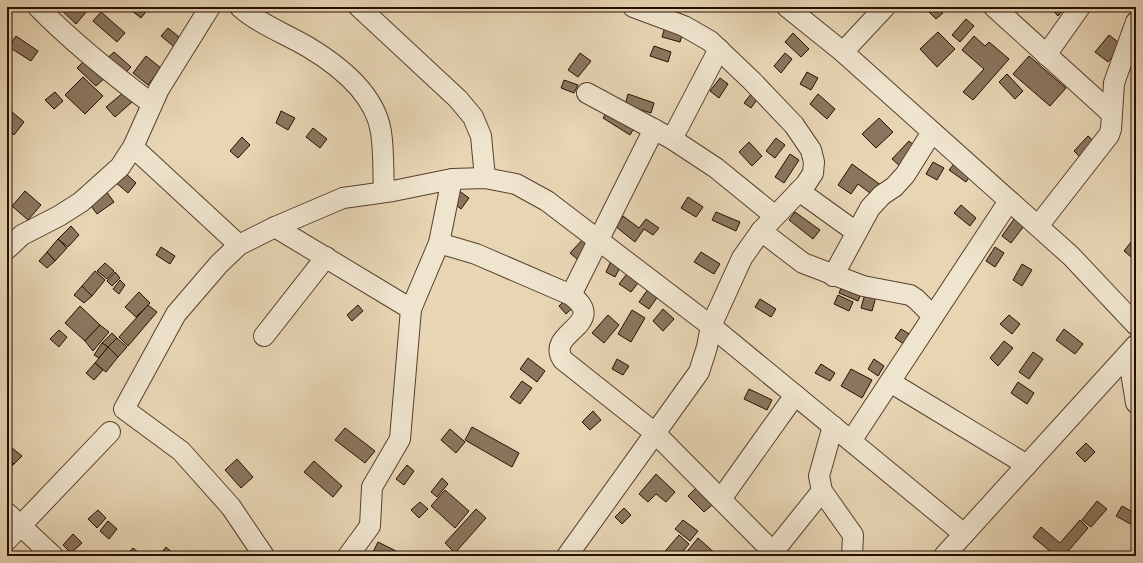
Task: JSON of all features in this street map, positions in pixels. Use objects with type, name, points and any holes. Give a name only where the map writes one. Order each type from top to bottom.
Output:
[{"type":"street","points":[[38,7],[90,56],[152,104]]},
{"type":"street","points":[[7,249],[22,235],[59,216],[81,202],[120,167],[133,147],[159,89],[210,7]]},
{"type":"street","points":[[240,7],[264,14],[307,47],[343,70],[367,98],[377,118],[381,131],[384,192]]},
{"type":"street","points":[[359,7],[378,14],[473,117],[481,136],[485,178]]},
{"type":"street","points":[[572,554],[699,372],[707,347],[711,326],[742,258],[761,231],[799,191],[813,173],[814,162],[811,150],[794,125],[719,49],[710,41],[684,26],[633,7]]},
{"type":"street","points":[[787,7],[843,52],[1071,256],[1136,325]]},
{"type":"street","points":[[843,52],[885,7]]},
{"type":"street","points":[[994,7],[1111,114]]},
{"type":"street","points":[[1046,55],[1080,7]]},
{"type":"street","points":[[1038,226],[1107,138],[1111,129],[1114,82],[1136,22]]},
{"type":"street","points":[[672,139],[719,49]]},
{"type":"street","points":[[587,93],[672,139],[716,168],[775,216]]},
{"type":"street","points":[[571,295],[654,129]]},
{"type":"street","points":[[833,276],[870,208],[882,195],[894,187],[905,175],[932,132]]},
{"type":"street","points":[[133,147],[239,245]]},
{"type":"street","points":[[348,556],[370,526],[372,487],[400,439],[411,309],[439,243],[452,178]]},
{"type":"street","points":[[264,556],[231,507],[181,452],[124,409],[176,314],[219,264],[239,245],[275,227],[343,198],[384,192],[452,178],[485,178],[516,184],[547,201],[711,326],[964,534]]},
{"type":"street","points":[[799,191],[856,232]]},
{"type":"street","points":[[851,441],[1009,201]]},
{"type":"street","points":[[275,227],[411,309]]},
{"type":"street","points":[[761,231],[803,263],[833,276],[863,286],[910,295],[933,316]]},
{"type":"street","points":[[439,243],[476,254],[571,295],[580,302],[584,309],[584,316],[559,346],[559,353],[563,360],[655,433],[775,554],[822,491]]},
{"type":"street","points":[[264,336],[326,258]]},
{"type":"street","points":[[1132,349],[1136,403]]},
{"type":"street","points":[[944,556],[1132,349]]},
{"type":"street","points":[[890,382],[1027,465]]},
{"type":"street","points":[[721,499],[795,395]]},
{"type":"street","points":[[833,426],[819,476],[822,491],[853,535],[852,556]]},
{"type":"street","points":[[7,540],[14,519],[110,432]]},
{"type":"street","points":[[14,519],[53,556]]},
{"type":"building","points":[[58,7],[82,7],[87,11],[76,24]]},
{"type":"building","points":[[127,7],[144,7],[148,9],[141,18]]},
{"type":"building","points":[[924,7],[936,7],[943,13],[936,19]]},
{"type":"building","points":[[1050,7],[1066,7],[1058,16]]},
{"type":"building","points":[[101,12],[125,33],[117,42],[93,21]]},
{"type":"building","points":[[966,19],[974,26],[960,42],[952,35]]},
{"type":"building","points":[[665,27],[683,32],[680,42],[662,37]]},
{"type":"building","points":[[168,28],[185,42],[178,50],[161,36]]},
{"type":"building","points":[[938,32],[955,49],[937,67],[920,49]]},
{"type":"building","points":[[793,33],[809,49],[801,57],[785,42]]},
{"type":"building","points":[[1109,35],[1122,45],[1108,62],[1095,52]]},
{"type":"building","points":[[16,36],[38,51],[31,61],[9,47]]},
{"type":"building","points":[[974,36],[985,46],[989,42],[1009,59],[973,100],[963,92],[984,69],[962,50]]},
{"type":"building","points":[[654,46],[671,52],[668,62],[650,56]]},
{"type":"building","points":[[95,50],[105,60],[114,52],[131,67],[115,84],[107,76],[96,86],[77,68]]},
{"type":"building","points":[[580,53],[591,61],[578,77],[568,70]]},
{"type":"building","points":[[785,53],[792,59],[781,73],[774,66]]},
{"type":"building","points":[[146,56],[161,68],[148,85],[133,73]]},
{"type":"building","points":[[1029,56],[1066,88],[1050,106],[1013,74]]},
{"type":"building","points":[[807,72],[818,78],[811,90],[800,84]]},
{"type":"building","points":[[1007,74],[1023,91],[1015,99],[999,82]]},
{"type":"building","points":[[83,77],[103,96],[85,114],[65,95]]},
{"type":"building","points":[[720,78],[728,84],[719,98],[710,91]]},
{"type":"building","points":[[564,80],[578,85],[574,93],[561,88]]},
{"type":"building","points":[[755,89],[761,94],[751,108],[744,103]]},
{"type":"building","points":[[55,92],[63,101],[54,109],[45,100]]},
{"type":"building","points":[[124,92],[132,102],[115,117],[106,107]]},
{"type":"building","points":[[628,94],[654,103],[651,113],[625,105]]},
{"type":"building","points":[[818,94],[835,109],[827,119],[810,104]]},
{"type":"building","points":[[610,107],[637,123],[630,135],[603,118]]},
{"type":"building","points":[[281,111],[295,118],[288,130],[276,123]]},
{"type":"building","points":[[12,112],[24,122],[14,135],[7,128],[7,117]]},
{"type":"building","points":[[879,118],[893,132],[876,148],[862,134]]},
{"type":"building","points":[[313,128],[327,139],[320,148],[306,137]]},
{"type":"building","points":[[1088,136],[1097,144],[1083,160],[1074,151]]},
{"type":"building","points":[[242,137],[250,145],[238,158],[230,151]]},
{"type":"building","points":[[776,138],[785,145],[775,158],[766,151]]},
{"type":"building","points":[[909,141],[917,148],[900,166],[892,159]]},
{"type":"building","points":[[749,142],[762,156],[752,166],[739,152]]},
{"type":"building","points":[[790,154],[799,160],[784,183],[775,177]]},
{"type":"building","points":[[958,159],[974,170],[966,182],[949,170]]},
{"type":"building","points":[[933,162],[944,168],[937,180],[926,174]]},
{"type":"building","points":[[852,164],[882,186],[874,196],[858,184],[851,194],[838,185]]},
{"type":"building","points":[[123,171],[136,183],[128,193],[114,181]]},
{"type":"building","points":[[451,185],[469,198],[461,209],[444,195]]},
{"type":"building","points":[[105,190],[114,202],[97,214],[88,202]]},
{"type":"building","points":[[25,191],[41,205],[28,220],[12,206]]},
{"type":"building","points":[[688,197],[703,207],[696,217],[681,208]]},
{"type":"building","points":[[961,205],[976,218],[970,226],[954,213]]},
{"type":"building","points":[[716,212],[740,222],[736,231],[712,220]]},
{"type":"building","points":[[795,212],[820,230],[813,239],[789,220]]},
{"type":"building","points":[[623,216],[639,228],[646,219],[659,228],[653,235],[644,229],[635,242],[615,226]]},
{"type":"building","points":[[1014,219],[1024,226],[1011,243],[1002,236]]},
{"type":"building","points":[[71,226],[79,235],[68,247],[58,239]]},
{"type":"building","points":[[585,237],[598,248],[584,265],[570,253]]},
{"type":"building","points":[[58,239],[67,248],[55,261],[47,252]]},
{"type":"building","points":[[1131,242],[1136,247],[1136,261],[1124,251]]},
{"type":"building","points":[[161,247],[175,256],[170,264],[156,255]]},
{"type":"building","points":[[995,247],[1004,253],[995,267],[986,261]]},
{"type":"building","points":[[47,252],[55,261],[47,268],[39,261]]},
{"type":"building","points":[[701,252],[720,264],[714,274],[694,262]]},
{"type":"building","points":[[613,257],[623,262],[615,277],[606,272]]},
{"type":"building","points":[[105,263],[114,271],[107,279],[97,271]]},
{"type":"building","points":[[1022,264],[1032,270],[1022,286],[1013,280]]},
{"type":"building","points":[[630,270],[641,279],[631,292],[619,284]]},
{"type":"building","points":[[95,271],[105,280],[92,296],[82,286]]},
{"type":"building","points":[[848,271],[867,279],[858,301],[839,293]]},
{"type":"building","points":[[115,272],[120,278],[112,286],[107,281]]},
{"type":"building","points":[[120,280],[125,285],[119,294],[113,289]]},
{"type":"building","points":[[869,280],[877,293],[872,311],[861,308]]},
{"type":"building","points":[[653,282],[663,289],[649,309],[639,302]]},
{"type":"building","points":[[82,286],[92,296],[84,303],[74,295]]},
{"type":"building","points":[[139,292],[150,303],[136,317],[125,307]]},
{"type":"building","points":[[572,294],[579,302],[566,314],[559,306]]},
{"type":"building","points":[[838,295],[853,302],[849,311],[834,304]]},
{"type":"building","points":[[760,299],[776,309],[771,317],[755,307]]},
{"type":"building","points":[[148,305],[157,312],[128,346],[119,337]]},
{"type":"building","points":[[358,305],[363,311],[352,321],[347,315]]},
{"type":"building","points":[[80,306],[100,325],[85,341],[65,323]]},
{"type":"building","points":[[663,309],[674,319],[663,331],[653,321]]},
{"type":"building","points":[[632,310],[645,318],[631,342],[618,334]]},
{"type":"building","points":[[608,315],[619,325],[604,343],[592,333]]},
{"type":"building","points":[[1009,315],[1020,324],[1012,334],[1000,324]]},
{"type":"building","points":[[100,325],[109,332],[93,351],[85,341]]},
{"type":"building","points":[[901,329],[911,335],[905,345],[895,338]]},
{"type":"building","points":[[1064,329],[1083,344],[1075,354],[1056,340]]},
{"type":"building","points":[[59,330],[67,337],[59,347],[50,339]]},
{"type":"building","points":[[112,333],[117,338],[108,347],[102,343]]},
{"type":"building","points":[[117,338],[127,347],[118,357],[108,347]]},
{"type":"building","points":[[1004,341],[1013,348],[998,366],[990,358]]},
{"type":"building","points":[[102,343],[108,347],[99,358],[94,355]]},
{"type":"building","points":[[108,347],[118,357],[106,372],[95,363]]},
{"type":"building","points":[[1033,352],[1043,359],[1029,379],[1019,372]]},
{"type":"building","points":[[528,358],[545,371],[537,382],[520,369]]},
{"type":"building","points":[[617,359],[629,366],[623,375],[612,369]]},
{"type":"building","points":[[874,359],[884,366],[878,376],[868,369]]},
{"type":"building","points":[[95,363],[103,370],[94,380],[86,373]]},
{"type":"building","points":[[821,364],[835,373],[830,381],[815,373]]},
{"type":"building","points":[[851,369],[872,380],[862,398],[841,386]]},
{"type":"building","points":[[522,381],[532,388],[520,404],[510,397]]},
{"type":"building","points":[[1018,382],[1034,393],[1027,404],[1011,393]]},
{"type":"building","points":[[749,389],[772,400],[767,410],[744,399]]},
{"type":"building","points":[[593,411],[601,420],[590,430],[582,422]]},
{"type":"building","points":[[472,427],[519,453],[512,467],[465,440]]},
{"type":"building","points":[[345,428],[375,451],[365,463],[335,440]]},
{"type":"building","points":[[450,429],[465,442],[456,453],[441,440]]},
{"type":"building","points":[[1086,443],[1095,452],[1085,462],[1076,453]]},
{"type":"building","points":[[12,448],[22,456],[14,464],[7,457],[7,453]]},
{"type":"building","points":[[7,457],[14,464],[7,471]]},
{"type":"building","points":[[237,459],[253,477],[241,488],[225,470]]},
{"type":"building","points":[[314,461],[342,486],[333,497],[304,472]]},
{"type":"building","points":[[407,465],[414,471],[404,485],[396,479]]},
{"type":"building","points":[[656,474],[675,492],[666,502],[656,494],[648,502],[639,494]]},
{"type":"building","points":[[442,478],[448,484],[437,497],[431,492]]},
{"type":"building","points":[[696,488],[712,505],[704,512],[688,496]]},
{"type":"building","points":[[445,490],[469,511],[455,528],[431,506]]},
{"type":"building","points":[[1097,501],[1107,509],[1091,527],[1082,520]]},
{"type":"building","points":[[420,502],[428,509],[419,518],[411,510]]},
{"type":"building","points":[[1122,506],[1136,514],[1136,522],[1134,526],[1116,516]]},
{"type":"building","points":[[624,508],[631,515],[622,524],[615,517]]},
{"type":"building","points":[[476,509],[486,518],[455,553],[445,543]]},
{"type":"building","points":[[98,510],[106,518],[97,528],[88,519]]},
{"type":"building","points":[[683,520],[698,531],[690,541],[675,529]]},
{"type":"building","points":[[1080,520],[1088,528],[1064,556],[1056,556],[1033,537],[1041,527],[1060,543]]},
{"type":"building","points":[[108,521],[117,529],[109,539],[100,531]]},
{"type":"building","points":[[73,534],[82,543],[71,553],[63,545]]},
{"type":"building","points":[[679,535],[689,544],[679,556],[661,556]]},
{"type":"building","points":[[698,538],[717,555],[687,556],[685,554]]},
{"type":"building","points":[[378,542],[396,551],[393,556],[380,556],[373,552]]},
{"type":"building","points":[[166,547],[176,556],[159,556]]},
{"type":"building","points":[[133,548],[143,556],[126,555]]}]
